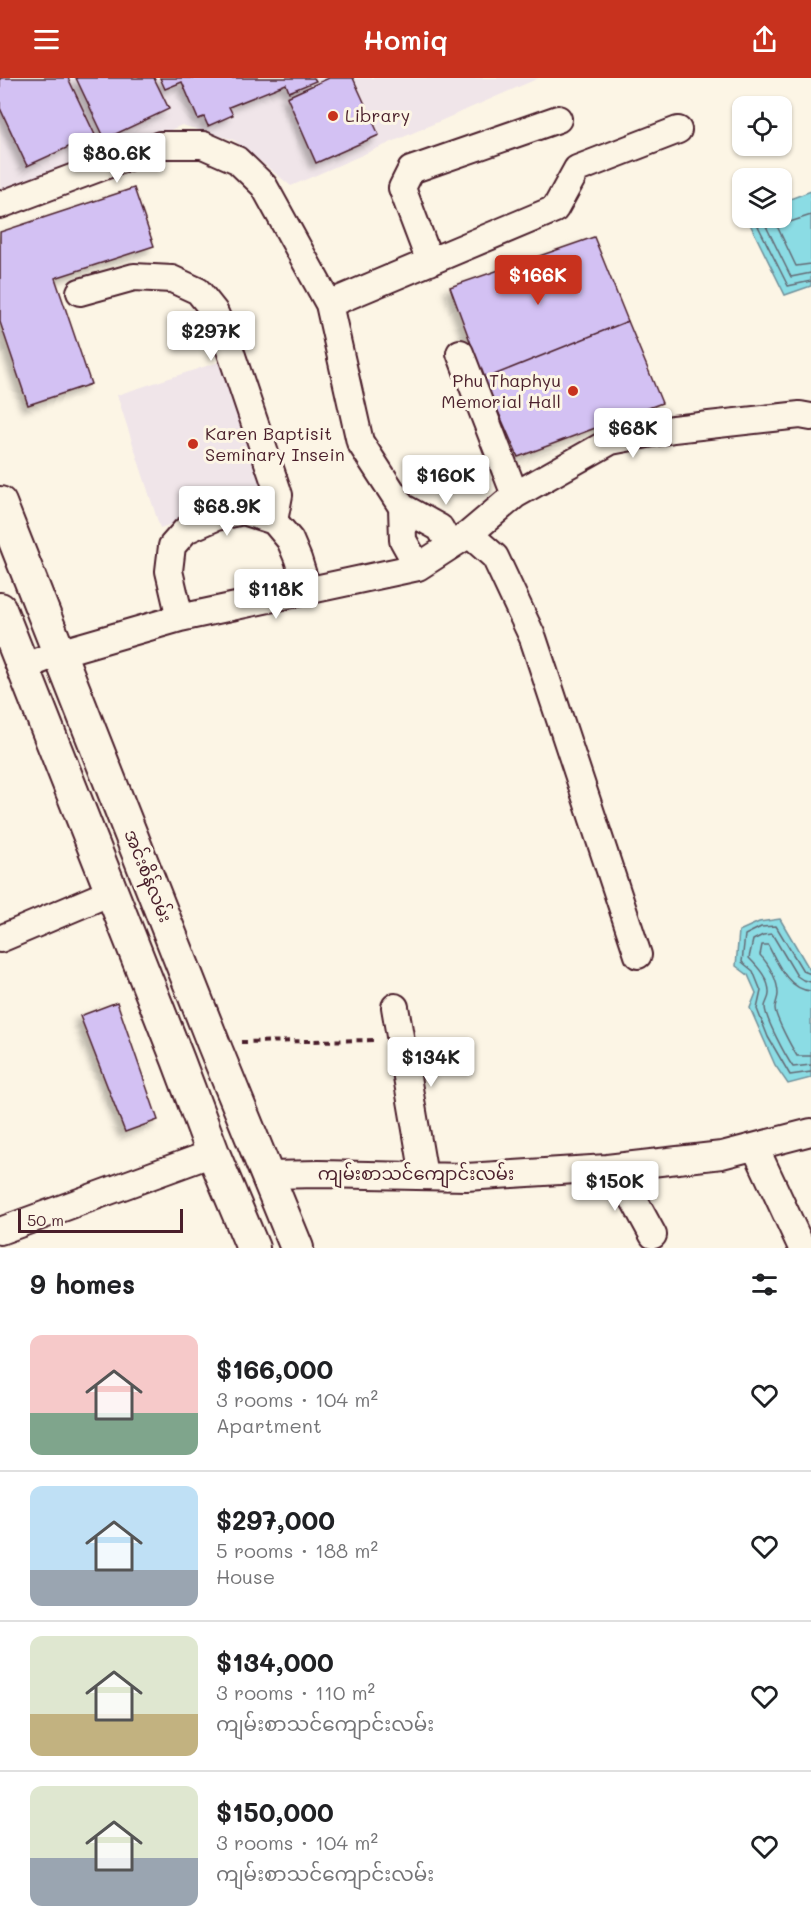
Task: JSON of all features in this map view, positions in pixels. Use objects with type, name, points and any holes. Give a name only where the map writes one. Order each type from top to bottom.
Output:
[{"type":"main road","name":"အင်းစိန်လမ်း","points":[[0,503],[297,1248]]},
{"type":"main road","points":[[0,609],[213,1153],[253,1248]]},
{"type":"main road","points":[[178,1060],[214,1044]]},
{"type":"street","points":[[430,262],[402,188],[411,170],[558,119]]},
{"type":"street","points":[[328,304],[555,209],[577,169],[678,130]]},
{"type":"street","points":[[0,205],[160,145],[203,145],[237,160],[264,186],[328,304],[360,442],[402,507],[459,540],[495,557],[533,638],[638,955]]},
{"type":"street","points":[[80,292],[134,277],[172,279],[198,291],[214,311],[226,338],[279,495],[274,521]]},
{"type":"street","points":[[460,353],[515,495]]},
{"type":"street","points":[[23,667],[59,653],[180,618],[417,567],[459,540],[515,495],[611,441],[673,429],[800,415],[811,417]]},
{"type":"street","points":[[402,507],[404,540],[417,567]]},
{"type":"street","points":[[180,618],[169,571],[172,546],[186,530],[216,517],[243,511],[274,521],[290,540],[308,591]]},
{"type":"street","points":[[0,939],[111,892]]},
{"type":"street","points":[[395,1007],[424,1176]]},
{"type":"street","name":"ကျမ်းစာသင်ကျောင်းလမ်း","points":[[268,1175],[466,1177],[616,1167],[722,1155],[811,1132]]},
{"type":"street","points":[[755,1147],[802,1248]]},
{"type":"street","points":[[0,1231],[213,1153]]},
{"type":"street","points":[[616,1167],[653,1234]]},
{"type":"path","points":[[214,1044],[401,1040]]},
{"type":"shaded area","points":[[0,78],[539,78],[291,186],[234,140],[182,125],[0,203]]},
{"type":"shaded area","name":"Karen Baptisit Seminary Insein","points":[[225,360],[272,492],[160,528],[117,395]]},
{"type":"water","points":[[811,191],[811,286],[785,295],[752,228],[792,228],[792,198]]},
{"type":"water","points":[[780,919],[811,972],[811,1078],[788,1084],[775,1065],[750,1008],[756,993],[748,975],[736,966],[739,931],[759,922]]},
{"type":"building","points":[[0,78],[68,78],[95,135],[27,166],[0,108]]},
{"type":"building","points":[[76,78],[154,78],[169,109],[105,139]]},
{"type":"building","points":[[160,78],[314,78],[316,81],[289,92],[286,84],[229,107],[233,115],[208,126],[204,117],[198,119],[182,82],[165,89]]},
{"type":"building","name":"Library","points":[[329,78],[353,78],[379,135],[316,163],[287,97]]},
{"type":"building","points":[[134,188],[154,246],[55,278],[91,384],[28,405],[0,322],[0,232]]},
{"type":"building","points":[[594,237],[628,321],[484,379],[450,287]]},
{"type":"building","name":"Phu Thaphyu Memorial Hall","points":[[628,321],[662,403],[518,457],[484,379]]},
{"type":"building","points":[[117,1002],[158,1120],[125,1132],[80,1016]]},
{"type":"place","name":"Library","points":[[333,116]]},
{"type":"place","name":"Phu Thaphyu Memorial Hall","points":[[573,391]]},
{"type":"place","name":"Karen Baptisit Seminary Insein","points":[[193,444]]}]
